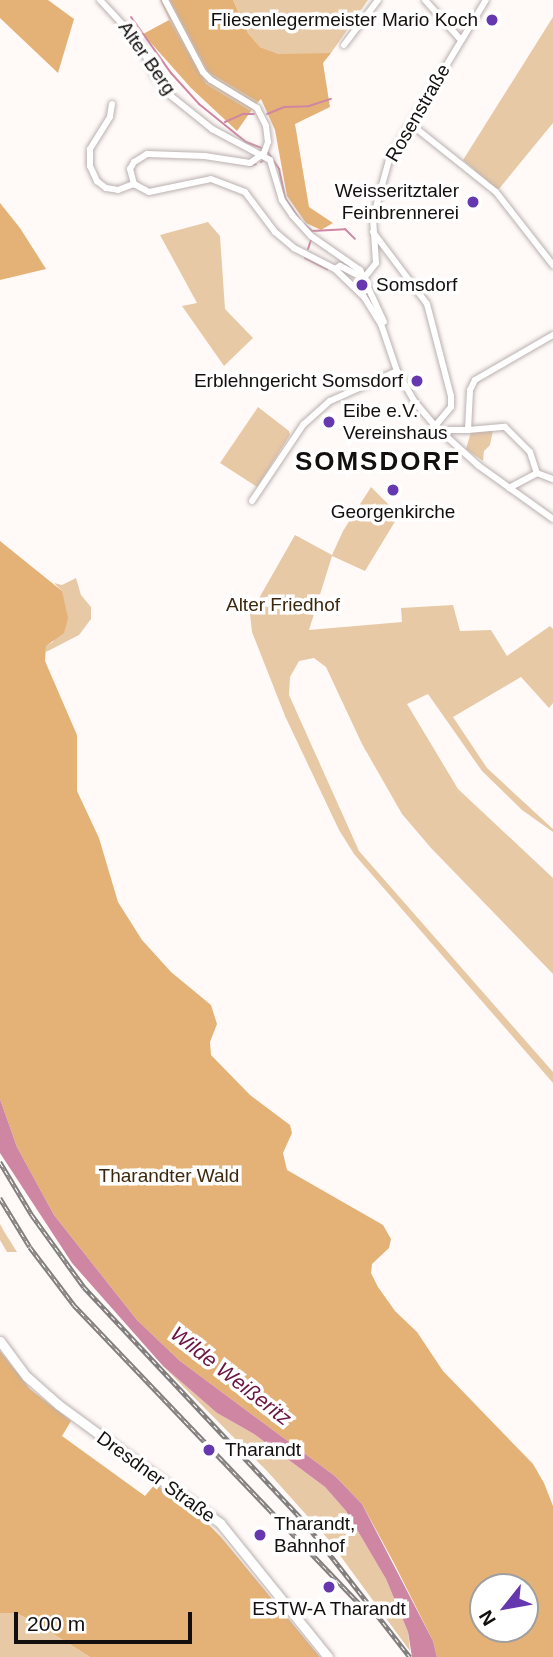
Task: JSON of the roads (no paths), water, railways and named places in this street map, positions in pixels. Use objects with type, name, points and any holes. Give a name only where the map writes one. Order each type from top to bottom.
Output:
[{"type":"main road","name":"Dresdner Straße","points":[[0,1341],[26,1376],[59,1405],[220,1523],[328,1657]]},
{"type":"street","name":"Alter Berg","points":[[100,0],[139,42],[155,76],[171,96],[212,129],[264,152]]},
{"type":"street","points":[[165,0],[203,72],[211,80],[257,108],[266,126],[264,152],[276,171],[282,200],[292,215],[311,236],[351,262],[364,278],[384,322]]},
{"type":"street","points":[[344,45],[378,0]]},
{"type":"street","points":[[425,0],[461,40]]},
{"type":"street","name":"Rosenstraße","points":[[364,278],[376,263],[372,230],[378,194],[389,160],[486,0]]},
{"type":"street","points":[[112,104],[110,117],[90,149],[90,166],[97,181],[106,188],[118,190],[134,184]]},
{"type":"street","points":[[412,125],[496,192],[553,265]]},
{"type":"street","points":[[264,152],[250,163],[205,156],[147,154],[134,162],[130,169],[134,184],[149,192],[211,179],[238,187],[251,200],[267,225],[284,241],[335,269],[364,297],[381,324],[397,371],[415,402],[435,426],[509,488],[553,520]]},
{"type":"street","points":[[372,230],[427,304],[451,396],[451,407],[435,426]]},
{"type":"street","points":[[335,269],[340,266],[364,278]]},
{"type":"street","points":[[468,430],[470,390],[475,380],[553,335]]},
{"type":"street","points":[[252,501],[284,449],[312,417],[330,401],[397,371]]},
{"type":"street","points":[[444,435],[449,430],[505,427],[530,452],[537,473],[553,480]]},
{"type":"street","points":[[509,488],[537,473]]},
{"type":"waterway","points":[[131,17],[171,73],[199,104],[246,142],[262,148]]},
{"type":"waterway","points":[[267,114],[284,107],[309,106],[331,99]]},
{"type":"waterway","points":[[225,122],[243,114],[254,114]]},
{"type":"waterway","points":[[267,151],[279,169],[285,198],[300,220]]},
{"type":"waterway","points":[[250,166],[256,164]]},
{"type":"waterway","points":[[304,224],[312,231],[345,229],[355,239]]},
{"type":"waterway","points":[[308,249],[311,240]]},
{"type":"waterway","points":[[305,258],[327,269]]},
{"type":"railway","points":[[0,1162],[32,1215],[84,1287],[303,1520],[410,1657]]},
{"type":"railway","points":[[0,1198],[30,1247],[74,1305],[360,1604]]},
{"type":"place","name":"Fliesenlegermeister Mario Koch","points":[[492,20]]},
{"type":"place","name":"Weisseritztaler Feinbrennerei","points":[[473,202]]},
{"type":"place","name":"Somsdorf","points":[[362,285]]},
{"type":"place","name":"Erblehngericht Somsdorf","points":[[417,381]]},
{"type":"place","name":"Eibe e.V. Vereinshaus","points":[[329,422]]},
{"type":"place","name":"Georgenkirche","points":[[393,490]]},
{"type":"place","name":"Tharandt","points":[[209,1450]]},
{"type":"place","name":"Tharandt, Bahnhof","points":[[260,1535]]},
{"type":"place","name":"ESTW-A Tharandt","points":[[329,1587]]},
{"type":"district","name":"SOMSDORF","points":[[378,462]]},
{"type":"park label","name":"Alter Friedhof","points":[[283,605]]},
{"type":"park label","name":"Tharandter Wald","points":[[169,1176]]},
{"type":"water label","name":"Wilde Weißeritz","points":[[231,1376]]}]
